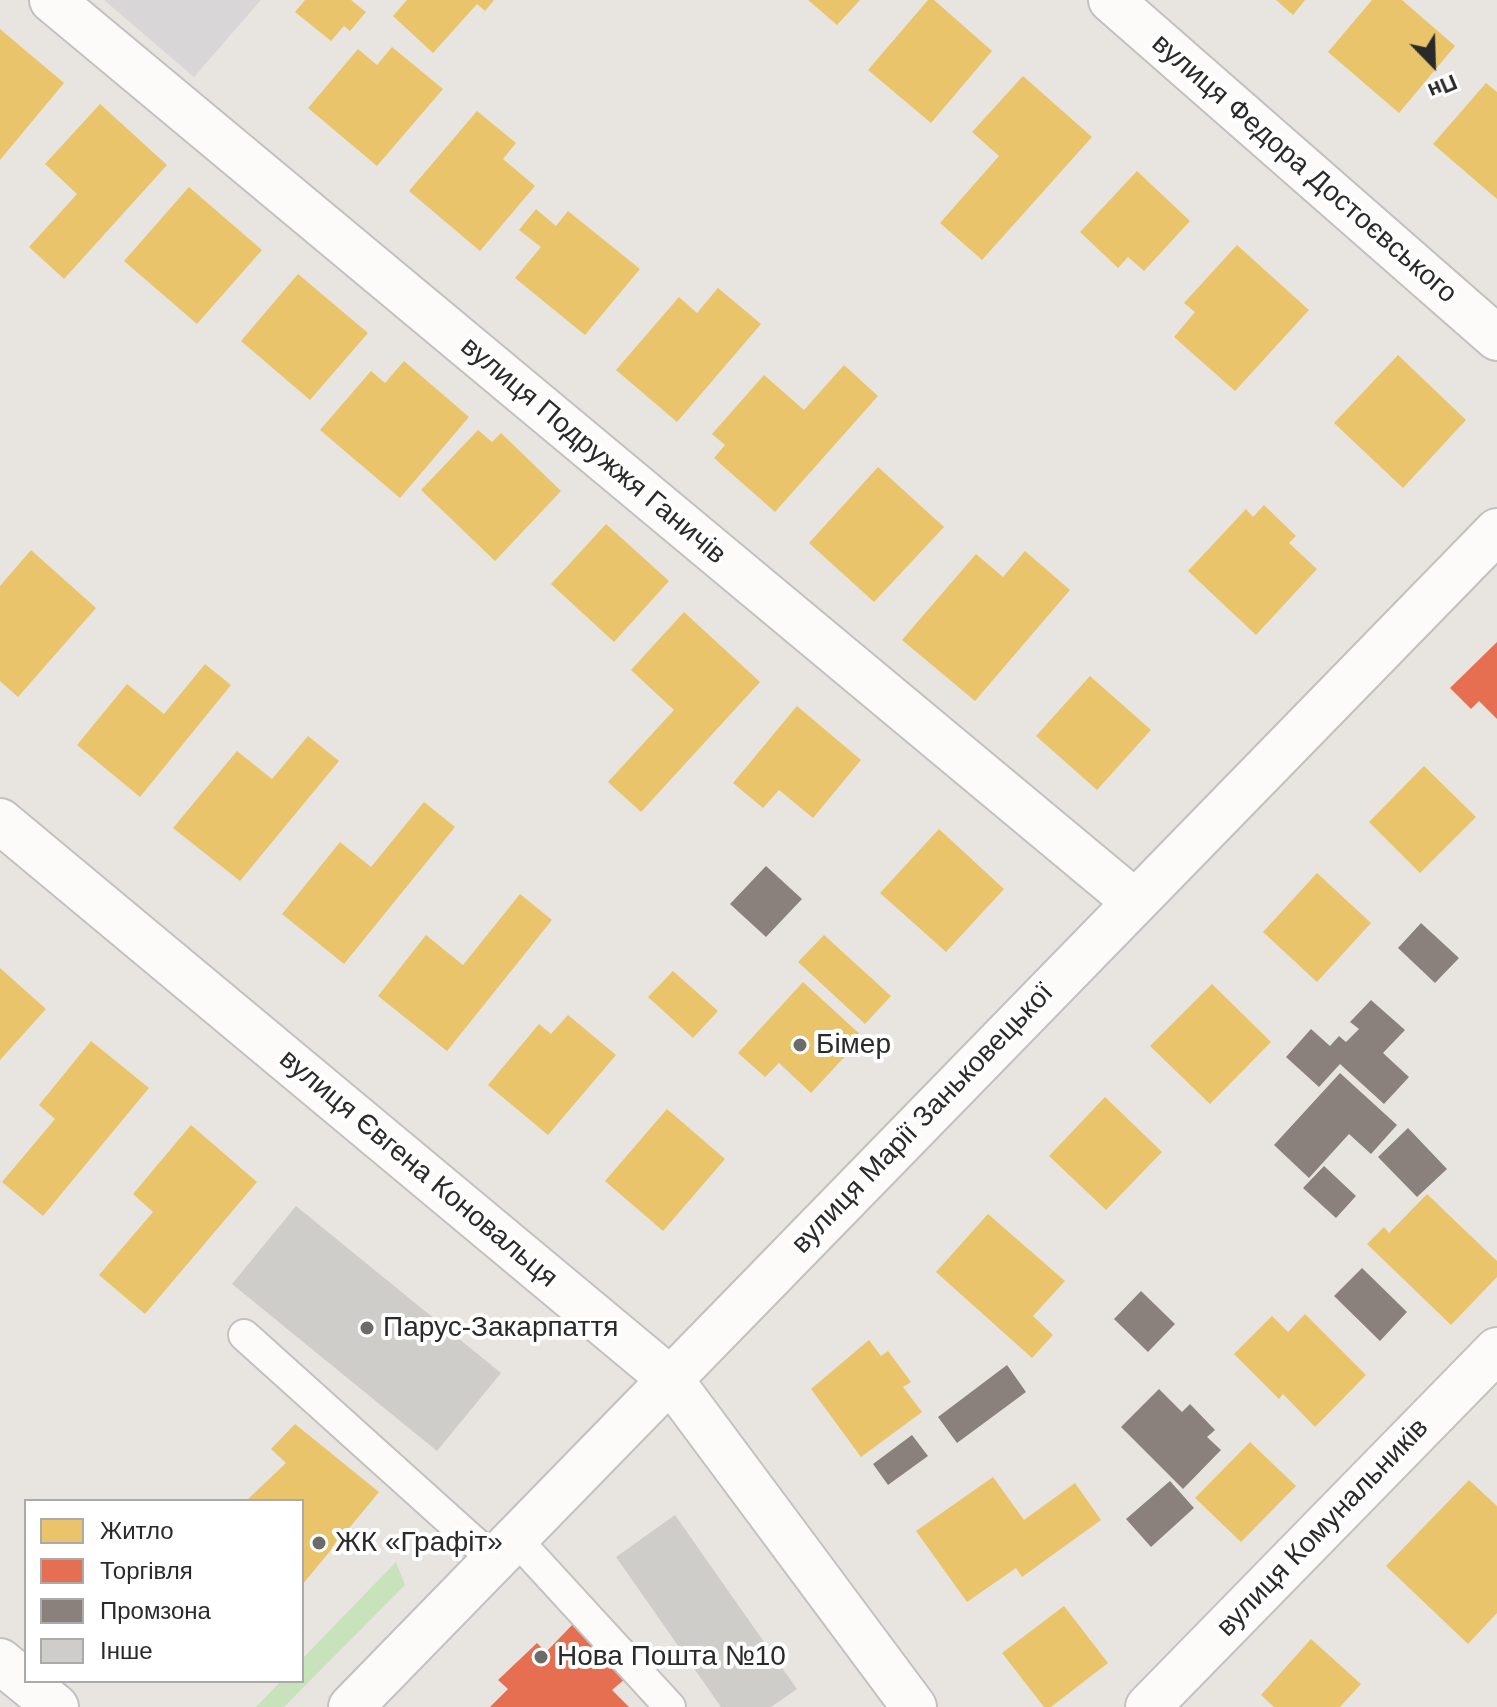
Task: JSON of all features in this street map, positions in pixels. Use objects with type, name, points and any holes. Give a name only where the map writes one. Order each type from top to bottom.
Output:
[{"type":"street","name":"вулиця Подружжя Ганичів","points":[[52,0],[1135,902]]},
{"type":"street","name":"вулиця Федора Достоєвського","points":[[1111,0],[1497,338]]},
{"type":"street","name":"вулиця Марії Заньковецької","points":[[351,1707],[1497,531]]},
{"type":"street","name":"вулиця Євгена Коновальця","points":[[0,821],[670,1379],[914,1707]]},
{"type":"street","name":"вулиця Комунальників","points":[[1148,1707],[1497,1350]]},
{"type":"street","points":[[0,1661],[24,1681]]},
{"type":"street","points":[[27,1683],[56,1707]]},
{"type":"lane","points":[[244,1335],[504,1549],[670,1707]]},
{"type":"shaded area","points":[[104,0],[261,0],[194,77]]},
{"type":"green space","points":[[396,1562],[405,1585],[284,1707],[256,1707],[279,1683],[304,1683],[304,1657]]},
{"type":"building: Житло","points":[[305,0],[351,0],[366,12],[350,31],[344,26],[331,41],[295,12]]},
{"type":"building: Житло","points":[[407,0],[494,0],[485,11],[477,4],[433,53],[393,16]]},
{"type":"building: Житло","points":[[808,0],[860,0],[837,25]]},
{"type":"building: Житло","points":[[928,0],[934,0],[992,51],[931,123],[868,70]]},
{"type":"building: Житло","points":[[1276,0],[1305,0],[1293,15]]},
{"type":"building: Житло","points":[[1372,0],[1402,0],[1455,46],[1399,113],[1328,52]]},
{"type":"building: Житло","points":[[0,29],[64,83],[0,160]]},
{"type":"building: Житло","points":[[392,47],[443,89],[377,166],[308,108],[358,49],[377,65]]},
{"type":"building: Житло","points":[[1023,76],[1092,137],[982,260],[940,223],[999,156],[972,132]]},
{"type":"building: Житло","points":[[1486,83],[1497,92],[1497,199],[1433,144]]},
{"type":"building: Житло","points":[[100,104],[167,165],[64,279],[29,247],[77,194],[45,164]]},
{"type":"building: Житло","points":[[477,111],[516,143],[503,159],[535,186],[480,251],[409,191]]},
{"type":"building: Житло","points":[[1137,171],[1190,221],[1144,271],[1128,257],[1118,268],[1080,232]]},
{"type":"building: Житло","points":[[189,187],[262,250],[197,324],[124,261]]},
{"type":"building: Житло","points":[[536,209],[556,226],[568,211],[640,269],[585,335],[515,278],[541,247],[519,230]]},
{"type":"building: Житло","points":[[1237,245],[1309,310],[1235,391],[1174,337],[1195,312],[1184,303]]},
{"type":"building: Житло","points":[[298,274],[368,333],[310,400],[241,341]]},
{"type":"building: Житло","points":[[718,288],[761,324],[677,422],[616,370],[679,297],[697,313]]},
{"type":"building: Житло","points":[[1398,355],[1466,420],[1403,488],[1334,423]]},
{"type":"building: Житло","points":[[404,361],[469,417],[400,498],[320,430],[371,371],[385,383]]},
{"type":"building: Житло","points":[[844,365],[878,396],[775,512],[714,458],[725,445],[712,434],[764,375],[804,410]]},
{"type":"building: Житло","points":[[478,430],[492,442],[501,433],[561,491],[495,561],[421,490]]},
{"type":"building: Житло","points":[[878,467],[944,527],[874,602],[809,543]]},
{"type":"building: Житло","points":[[1264,505],[1296,536],[1289,543],[1317,569],[1256,635],[1188,571],[1246,509],[1253,517]]},
{"type":"building: Житло","points":[[606,524],[669,581],[614,642],[551,584]]},
{"type":"building: Житло","points":[[31,550],[96,608],[18,697],[0,681],[0,586]]},
{"type":"building: Житло","points":[[1025,551],[1070,590],[975,701],[902,640],[976,554],[1003,577]]},
{"type":"building: Житло","points":[[684,612],[760,682],[641,812],[608,782],[674,710],[631,670]]},
{"type":"building: Житло","points":[[205,664],[231,685],[140,797],[77,745],[127,684],[164,714]]},
{"type":"building: Житло","points":[[1090,676],[1151,730],[1097,790],[1036,736]]},
{"type":"building: Житло","points":[[797,706],[861,760],[813,818],[779,790],[763,808],[733,783]]},
{"type":"building: Житло","points":[[308,736],[339,761],[240,881],[173,828],[237,751],[272,779]]},
{"type":"building: Житло","points":[[1424,766],[1476,817],[1420,873],[1369,822]]},
{"type":"building: Житло","points":[[424,802],[455,827],[344,964],[282,914],[340,842],[371,867]]},
{"type":"building: Житло","points":[[939,829],[1004,889],[946,952],[880,893]]},
{"type":"building: Житло","points":[[1317,873],[1371,923],[1317,982],[1263,932]]},
{"type":"building: Житло","points":[[520,894],[552,920],[447,1051],[378,996],[426,935],[463,965]]},
{"type":"building: Житло","points":[[824,935],[891,996],[865,1024],[798,962]]},
{"type":"building: Житло","points":[[0,968],[46,1009],[0,1060]]},
{"type":"building: Житло","points":[[673,971],[718,1011],[693,1038],[648,997]]},
{"type":"building: Житло","name":"Бімер","points":[[803,982],[863,1037],[811,1093],[779,1063],[765,1077],[738,1053]]},
{"type":"building: Житло","points":[[1212,984],[1271,1042],[1210,1104],[1150,1046]]},
{"type":"building: Житло","points":[[568,1015],[616,1055],[548,1135],[488,1085],[539,1024],[551,1034]]},
{"type":"building: Житло","points":[[91,1041],[149,1088],[43,1216],[2,1182],[55,1119],[39,1105]]},
{"type":"building: Житло","points":[[1105,1097],[1162,1152],[1106,1210],[1049,1156]]},
{"type":"building: Житло","points":[[667,1109],[725,1159],[663,1231],[605,1181]]},
{"type":"building: Житло","points":[[191,1125],[257,1182],[145,1314],[99,1275],[153,1212],[133,1194]]},
{"type":"building: Житло","points":[[1427,1194],[1497,1261],[1497,1277],[1451,1325],[1367,1244],[1384,1227],[1389,1233]]},
{"type":"building: Житло","points":[[988,1214],[1065,1281],[1033,1316],[1053,1335],[1032,1358],[936,1272]]},
{"type":"building: Житло","points":[[1305,1314],[1366,1375],[1315,1427],[1283,1394],[1279,1399],[1234,1354],[1272,1316],[1288,1332]]},
{"type":"building: Житло","points":[[869,1340],[881,1356],[888,1351],[911,1382],[903,1387],[922,1412],[861,1457],[811,1389]]},
{"type":"building: Житло","name":"ЖК «Графіт»","points":[[295,1424],[379,1492],[304,1583],[304,1499],[248,1499],[286,1463],[271,1449]]},
{"type":"building: Житло","points":[[1250,1442],[1296,1486],[1241,1542],[1195,1498]]},
{"type":"building: Житло","points":[[993,1477],[1024,1520],[1075,1483],[1101,1520],[1022,1577],[1016,1568],[967,1602],[916,1531]]},
{"type":"building: Житло","points":[[1469,1480],[1497,1506],[1497,1613],[1468,1644],[1386,1566]]},
{"type":"building: Житло","points":[[1064,1606],[1108,1663],[1051,1707],[1044,1707],[1002,1653]]},
{"type":"building: Житло","points":[[1311,1639],[1361,1684],[1340,1707],[1274,1707],[1261,1695]]},
{"type":"building: Торгівля","points":[[1497,642],[1497,719],[1479,701],[1471,709],[1450,688]]},
{"type":"building: Торгівля","points":[[573,1624],[625,1679],[612,1690],[629,1707],[490,1707],[508,1689],[498,1680],[537,1643],[546,1652]]},
{"type":"building: Промзона","points":[[766,866],[802,899],[766,937],[730,904]]},
{"type":"building: Промзона","points":[[1421,923],[1459,958],[1435,983],[1398,948]]},
{"type":"building: Промзона","points":[[1371,1000],[1405,1030],[1383,1053],[1409,1077],[1384,1104],[1340,1064],[1319,1087],[1286,1057],[1311,1029],[1330,1046],[1339,1036],[1346,1042],[1359,1029],[1350,1022]]},
{"type":"building: Промзона","points":[[1340,1073],[1397,1125],[1371,1154],[1349,1134],[1309,1178],[1274,1145]]},
{"type":"building: Промзона","points":[[1408,1128],[1447,1169],[1417,1197],[1378,1157]]},
{"type":"building: Промзона","points":[[1324,1166],[1356,1196],[1336,1218],[1303,1188]]},
{"type":"building: Промзона","points":[[1362,1268],[1407,1312],[1380,1341],[1334,1296]]},
{"type":"building: Промзона","points":[[1141,1291],[1175,1324],[1148,1352],[1114,1319]]},
{"type":"building: Промзона","points":[[1007,1365],[1026,1392],[957,1443],[938,1417]]},
{"type":"building: Промзона","points":[[1159,1389],[1182,1412],[1190,1404],[1215,1430],[1207,1437],[1221,1450],[1183,1489],[1121,1427]]},
{"type":"building: Промзона","points":[[912,1435],[928,1456],[888,1485],[873,1464]]},
{"type":"building: Промзона","points":[[1170,1481],[1194,1508],[1151,1547],[1126,1519]]},
{"type":"building: Інше","name":"Парус-Закарпаття","points":[[296,1206],[501,1373],[437,1451],[232,1284]]},
{"type":"building: Інше","points":[[675,1515],[797,1689],[771,1707],[721,1707],[616,1557]]},
{"type":"place","name":"Бімер","points":[[800,1045]]},
{"type":"place","name":"Парус-Закарпаття","points":[[367,1328]]},
{"type":"place","name":"ЖК «Графіт»","points":[[319,1543]]},
{"type":"place","name":"Нова Пошта №10","points":[[541,1657]]}]
